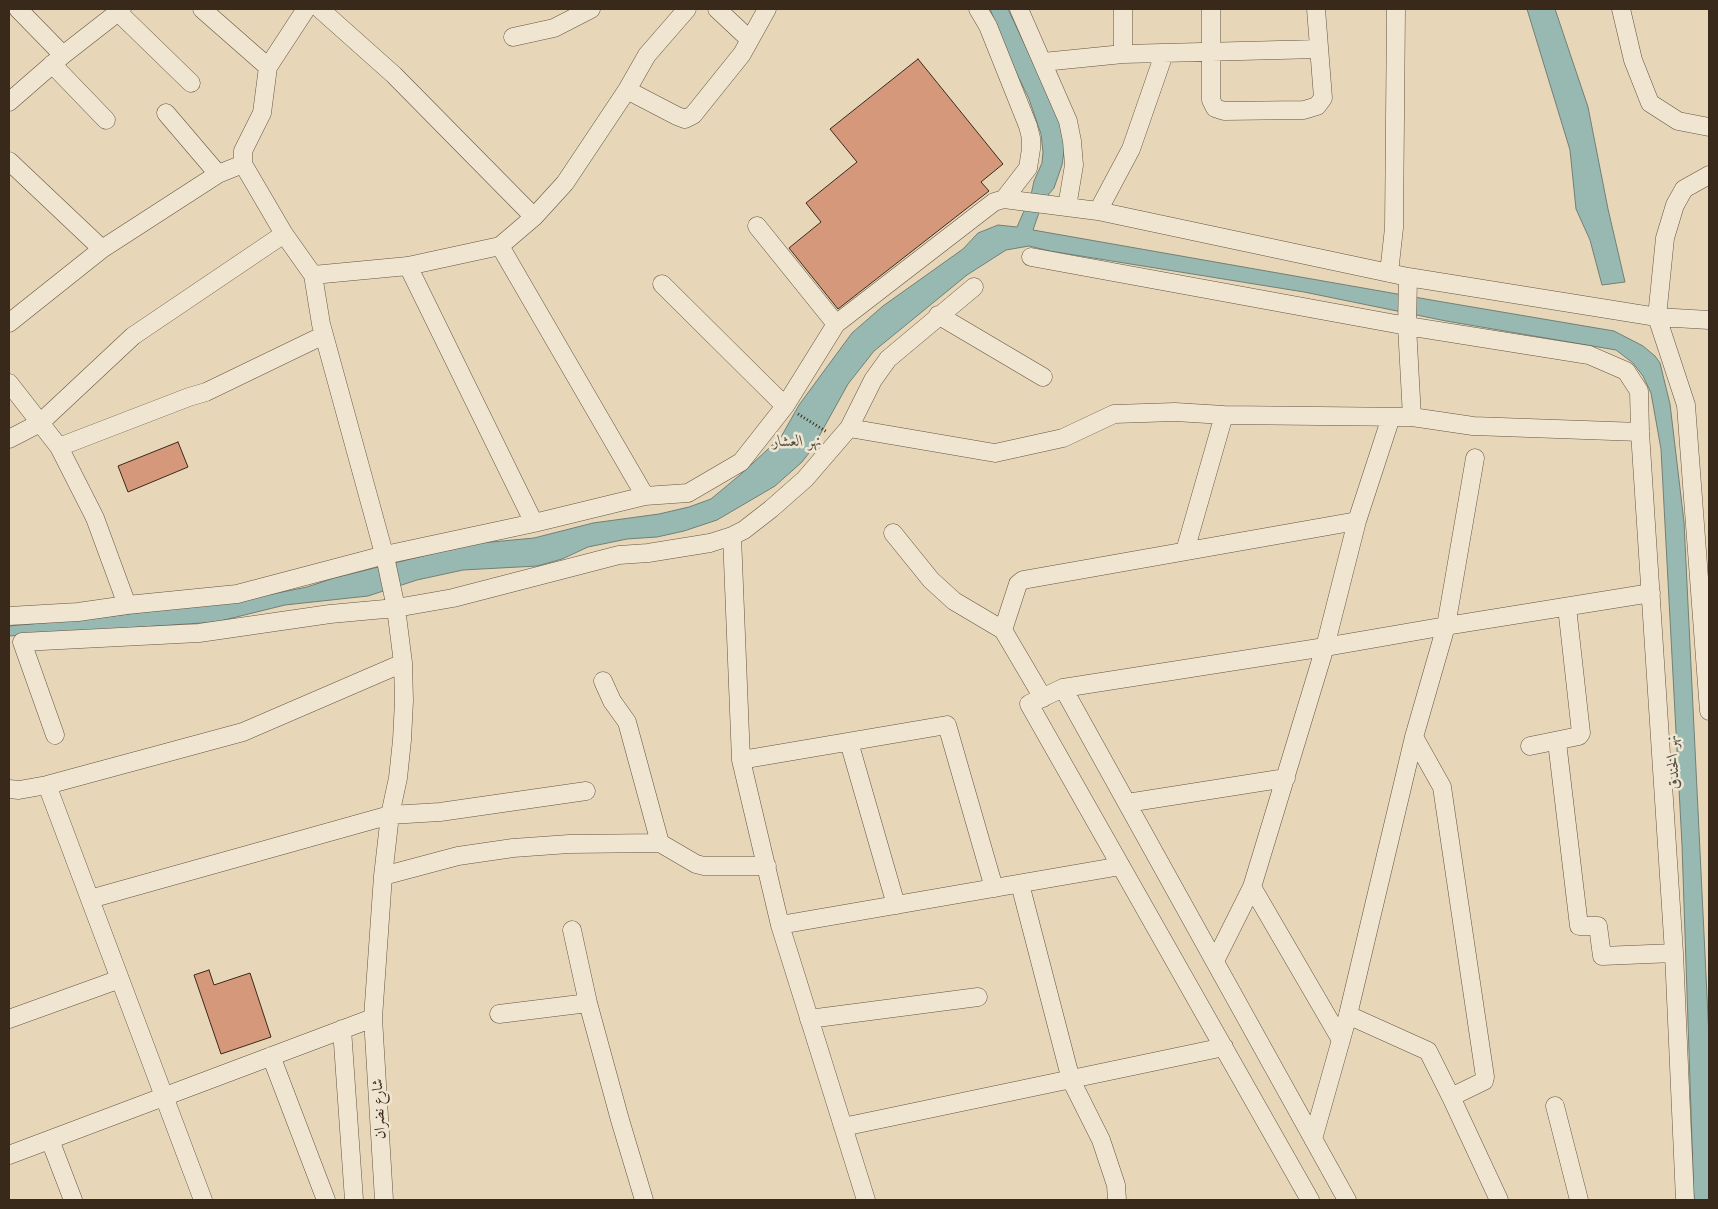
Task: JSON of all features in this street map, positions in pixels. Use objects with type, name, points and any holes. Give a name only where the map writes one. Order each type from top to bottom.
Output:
[{"type":"street","points":[[18,9],[106,120]]},
{"type":"street","points":[[202,9],[268,67]]},
{"type":"street","points":[[306,9],[268,67],[262,113],[243,151],[243,164],[284,234],[313,275],[408,266],[500,246],[534,217],[565,183],[647,55],[687,9]]},
{"type":"street","points":[[320,9],[394,75],[534,217]]},
{"type":"street","points":[[513,37],[554,28],[591,9]]},
{"type":"street","points":[[717,9],[749,39]]},
{"type":"street","points":[[626,90],[685,119],[693,115],[742,54],[767,9]]},
{"type":"street","points":[[978,9],[988,26],[1028,126],[1031,138],[1028,168],[1011,200]]},
{"type":"street","points":[[1019,9],[1068,120],[1074,165],[1067,207]]},
{"type":"street","points":[[1123,9],[1123,54]]},
{"type":"street","points":[[1211,9],[1211,100],[1215,108],[1224,111],[1304,110],[1317,106],[1323,98],[1316,9]]},
{"type":"street","points":[[1389,274],[1394,228],[1396,9]]},
{"type":"street","points":[[1621,9],[1633,60],[1650,104],[1678,121],[1709,127]]},
{"type":"street","points":[[9,102],[57,59],[120,10],[191,84]]},
{"type":"street","points":[[1043,62],[1123,54],[1319,49]]},
{"type":"street","points":[[1098,211],[1131,149],[1164,54]]},
{"type":"street","points":[[166,113],[218,174]]},
{"type":"street","points":[[9,161],[102,249]]},
{"type":"street","points":[[9,323],[102,249],[218,174],[243,164]]},
{"type":"street","points":[[1709,175],[1684,189],[1675,205],[1665,238],[1657,317],[1686,405],[1706,611],[1709,711]]},
{"type":"street","points":[[9,616],[78,612],[126,605],[237,594],[645,496],[688,493],[742,462],[788,408],[836,324],[994,202],[1011,200],[1098,211],[1389,274],[1407,281],[1657,317],[1709,320]]},
{"type":"street","points":[[757,226],[836,324]]},
{"type":"street","points":[[9,439],[40,423],[133,336],[284,234]]},
{"type":"street","points":[[500,246],[645,496]]},
{"type":"street","points":[[1031,257],[1589,355],[1626,371],[1639,391],[1650,593],[1674,952],[1685,1200]]},
{"type":"street","points":[[408,266],[534,523]]},
{"type":"street","name":"شارع نضران","points":[[313,275],[324,335],[386,558],[403,663],[404,702],[402,740],[398,778],[390,815],[383,876],[373,1018],[384,1200]]},
{"type":"street","points":[[1407,281],[1407,323],[1412,418]]},
{"type":"street","points":[[662,284],[788,408]]},
{"type":"street","points":[[55,735],[22,642],[199,633],[453,598],[619,555],[710,543],[732,536],[744,530],[771,509],[805,479],[849,428],[873,380],[888,358],[974,287]]},
{"type":"street","points":[[938,315],[1043,377]]},
{"type":"street","points":[[59,447],[206,392],[324,335]]},
{"type":"street","points":[[9,383],[59,447],[95,518],[126,605]]},
{"type":"street","points":[[849,428],[994,453],[1063,438],[1114,414],[1175,412],[1224,415],[1391,417],[1473,426],[1640,432]]},
{"type":"street","points":[[1185,551],[1224,415]]},
{"type":"street","points":[[1214,961],[1252,888],[1325,647],[1357,521],[1391,417]]},
{"type":"street","points":[[1313,1139],[1348,1015],[1414,737],[1446,626],[1475,458]]},
{"type":"street","points":[[1003,630],[1018,584],[1023,580],[1357,521]]},
{"type":"street","points":[[894,533],[931,580],[954,600],[1003,630],[1036,701],[1121,866],[1310,1200]]},
{"type":"street","points":[[732,536],[741,760],[780,925],[866,1200]]},
{"type":"street","points":[[1036,701],[1063,688],[1650,593]]},
{"type":"street","points":[[1530,746],[1557,742],[1579,736],[1581,733],[1567,606]]},
{"type":"street","points":[[9,788],[19,790],[47,785],[243,732],[403,663]]},
{"type":"street","points":[[603,681],[612,701],[627,722],[660,843]]},
{"type":"street","points":[[1063,688],[1347,1200]]},
{"type":"street","points":[[741,760],[947,726],[994,888]]},
{"type":"street","points":[[1414,737],[1442,787],[1486,1077],[1484,1081],[1452,1097]]},
{"type":"street","points":[[849,742],[896,905]]},
{"type":"street","points":[[1557,742],[1579,926],[1598,926],[1602,956],[1674,952]]},
{"type":"street","points":[[1127,803],[1286,778]]},
{"type":"street","points":[[47,785],[202,1200]]},
{"type":"street","points":[[90,899],[390,815],[440,812],[586,791]]},
{"type":"street","points":[[383,876],[458,856],[513,848],[569,844],[660,843],[696,864],[704,866],[767,866]]},
{"type":"street","points":[[780,925],[1121,866]]},
{"type":"street","points":[[1020,884],[1071,1080],[1101,1140],[1116,1185],[1117,1200]]},
{"type":"street","points":[[1252,888],[1341,1040]]},
{"type":"street","points":[[572,930],[588,1003],[644,1200]]},
{"type":"street","points":[[9,1019],[120,979]]},
{"type":"street","points":[[809,1019],[978,997]]},
{"type":"street","points":[[499,1014],[588,1003]]},
{"type":"street","points":[[1348,1015],[1426,1049],[1452,1097],[1499,1200]]},
{"type":"street","points":[[9,1155],[373,1018]]},
{"type":"street","name":"شارع نضران","points":[[342,1029],[354,1200]]},
{"type":"street","points":[[843,1127],[1224,1048]]},
{"type":"street","points":[[271,1056],[326,1200]]},
{"type":"street","points":[[1555,1106],[1579,1200]]},
{"type":"street","points":[[50,1140],[73,1200]]},
{"type":"path","points":[[788,408],[827,433]]},
{"type":"water","name":"نهر العشار","points":[[990,9],[1008,9],[1053,105],[1065,145],[1062,165],[1054,188],[1043,201],[1033,230],[1614,331],[1643,346],[1660,363],[1670,404],[1684,522],[1709,1037],[1709,1200],[1694,1200],[1682,845],[1661,449],[1651,393],[1643,376],[1633,363],[1616,350],[1446,321],[1304,292],[1029,246],[1006,250],[967,275],[874,351],[848,384],[812,449],[802,462],[775,486],[717,520],[684,531],[657,537],[627,539],[588,547],[562,559],[537,566],[463,570],[417,580],[368,596],[285,605],[216,622],[9,636],[9,626],[96,618],[248,599],[307,587],[334,578],[481,543],[534,538],[593,523],[659,514],[689,507],[711,499],[781,437],[799,405],[852,333],[883,306],[963,249],[978,233],[998,225],[1017,227],[1042,163],[1041,134],[1029,99]]},
{"type":"water","points":[[1527,9],[1555,9],[1588,107],[1608,209],[1625,282],[1602,285],[1590,240],[1576,209],[1570,150]]},
{"type":"building","points":[[918,59],[1003,164],[981,182],[989,191],[838,309],[789,248],[821,222],[806,203],[857,162],[830,129]]},
{"type":"building","points":[[178,442],[188,467],[128,492],[118,466]]},
{"type":"building","points":[[209,970],[214,985],[250,973],[271,1037],[221,1054],[194,975]]},
{"type":"water label","name":"نهر الخندق","points":[[1673,762]]}]
